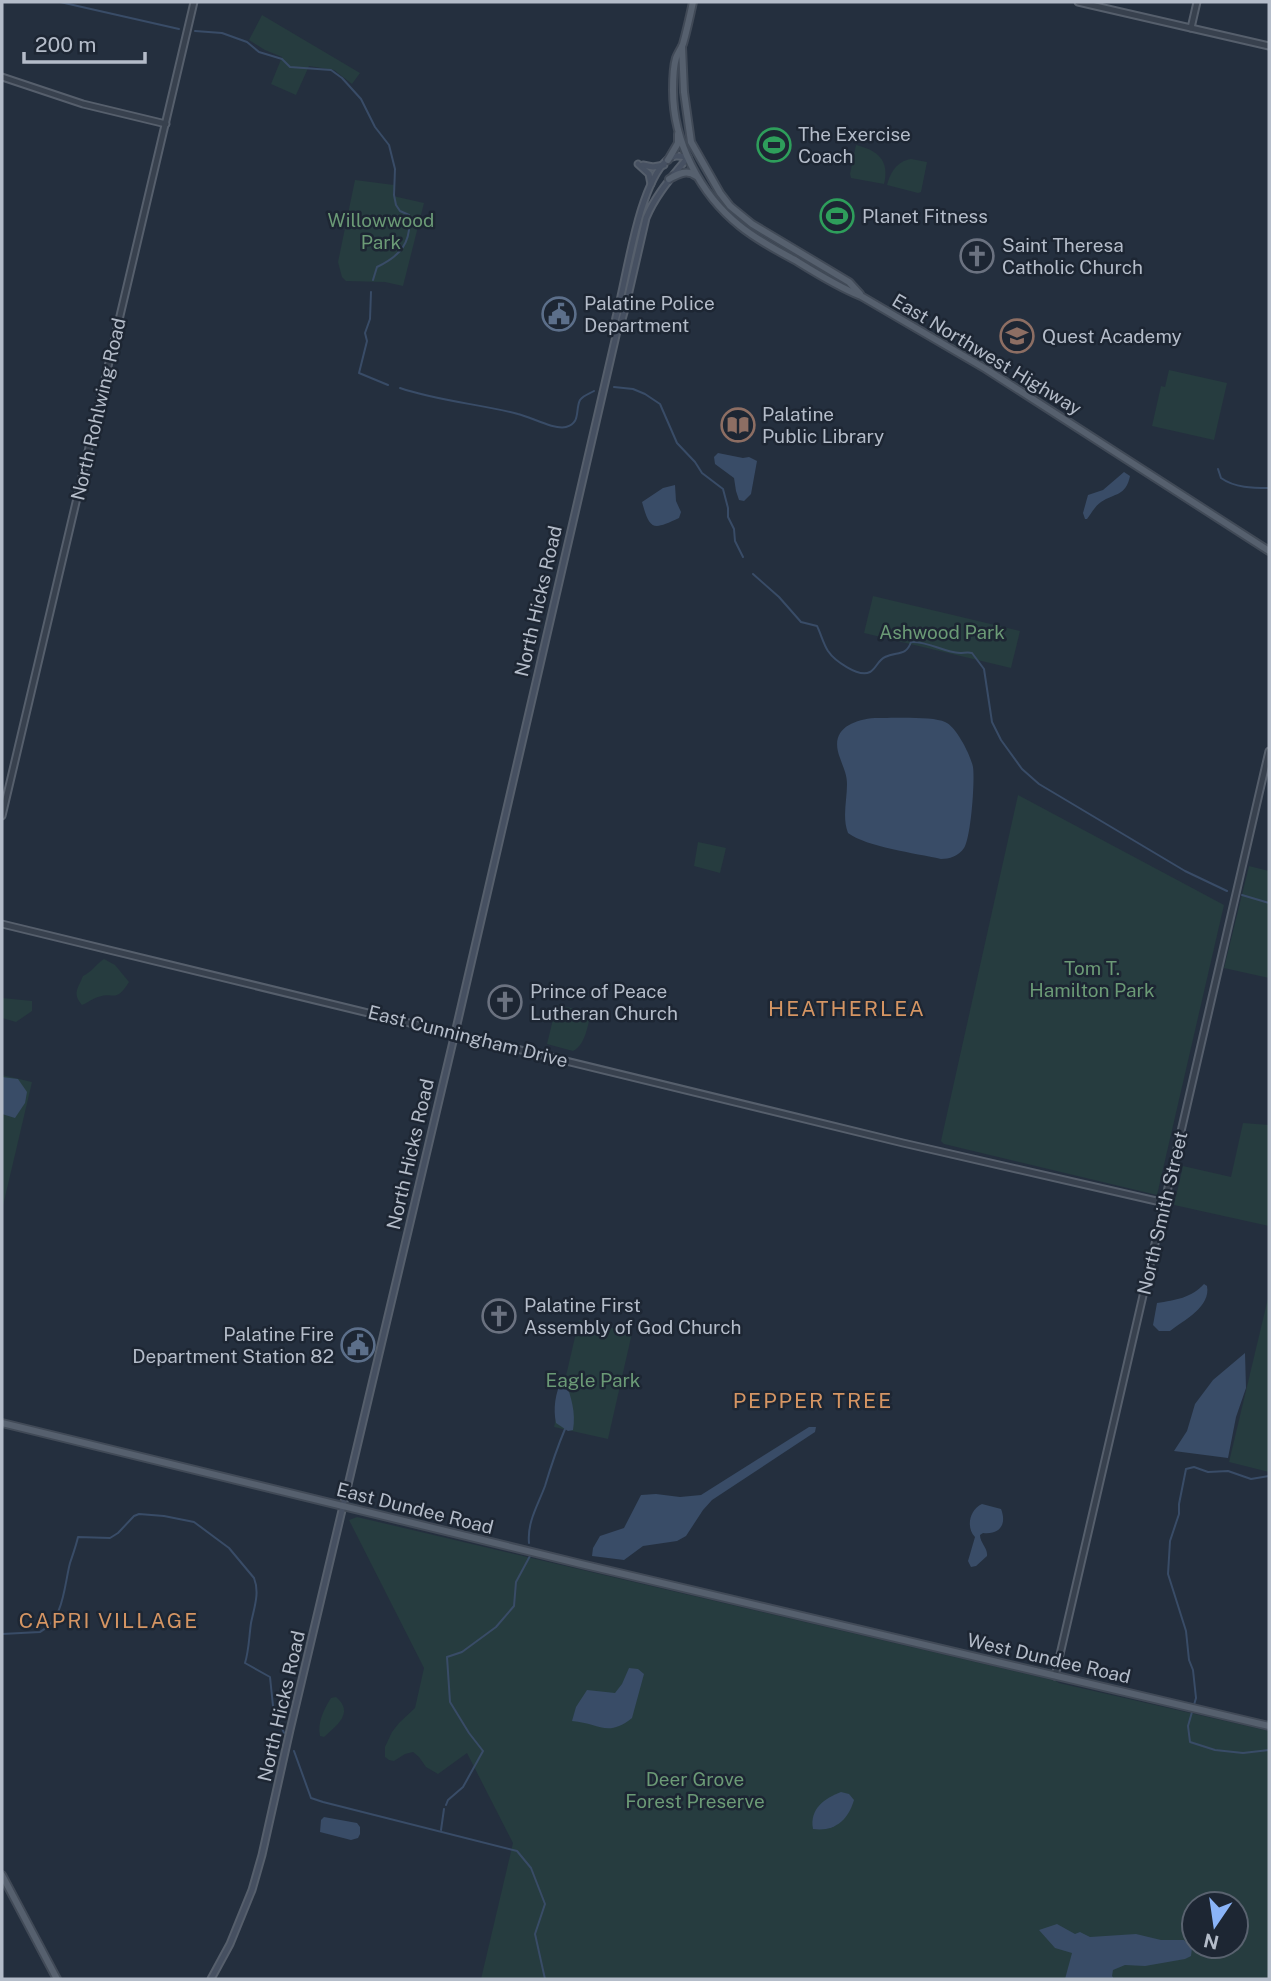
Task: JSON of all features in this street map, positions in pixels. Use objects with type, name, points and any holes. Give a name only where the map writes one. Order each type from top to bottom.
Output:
[{"type":"main road","points":[[682,47],[693,2]]},
{"type":"main road","name":"East Northwest Highway","points":[[682,47],[676,57],[673,76],[677,122],[698,178],[720,209],[741,227],[810,269],[986,369],[1269,551]]},
{"type":"main road","name":"East Northwest Highway","points":[[682,47],[684,92],[691,142],[717,189],[739,214],[849,282],[861,296]]},
{"type":"main road","points":[[666,162],[678,143],[677,122]]},
{"type":"main road","points":[[688,157],[691,142]]},
{"type":"main road","points":[[650,187],[649,174],[638,164],[653,167],[676,155],[688,157],[697,163],[710,185],[717,189]]},
{"type":"main road","name":"North Hicks Road","points":[[211,1979],[230,1944],[262,1855],[618,327],[625,309],[646,218],[669,179],[688,157]]},
{"type":"main road","name":"North Hicks Road","points":[[618,327],[615,322],[638,225],[650,187],[666,162]]},
{"type":"main road","points":[[669,179],[688,172],[698,178]]},
{"type":"main road","points":[[638,225],[641,240]]},
{"type":"main road","name":"East Dundee Road","points":[[2,1423],[821,1620]]},
{"type":"main road","name":"West Dundee Road","points":[[821,1620],[1269,1726]]},
{"type":"main road","points":[[2,1875],[57,1979]]},
{"type":"street","name":"North Rohlwing Road","points":[[2,816],[194,2]]},
{"type":"street","points":[[1078,2],[1269,46]]},
{"type":"street","points":[[1191,28],[1197,2]]},
{"type":"street","points":[[2,78],[83,104],[166,124]]},
{"type":"street","name":"North Smith Street","points":[[1055,1676],[1269,751]]},
{"type":"street","name":"East Cunningham Drive","points":[[2,924],[1165,1203]]},
{"type":"green space","points":[[262,15],[360,73],[352,84],[334,70],[309,66],[296,95],[271,84],[282,57],[249,40]]},
{"type":"green space","points":[[856,145],[880,157],[885,168],[884,184],[851,178]]},
{"type":"green space","points":[[911,159],[927,162],[921,192],[887,185],[895,168]]},
{"type":"green space","name":"Willowwood Park","points":[[355,180],[394,185],[393,196],[424,203],[403,286],[385,282],[346,281],[342,277],[338,262]]},
{"type":"green space","points":[[1169,370],[1227,383],[1214,440],[1152,426],[1161,386],[1165,387]]},
{"type":"green space","name":"Ashwood Park","points":[[873,596],[1020,631],[1011,668],[864,633]]},
{"type":"green space","name":"Tom T. Hamilton Park","points":[[1018,795],[1224,905],[1157,1195],[944,1144],[941,1141]]},
{"type":"green space","points":[[698,842],[726,848],[720,873],[694,866]]},
{"type":"green space","points":[[1249,866],[1269,871],[1269,978],[1224,968]]},
{"type":"green space","points":[[104,959],[115,965],[129,982],[118,995],[98,997],[82,1005],[77,994],[83,976]]},
{"type":"green space","points":[[2,998],[32,1001],[32,1011],[16,1022],[2,1018]]},
{"type":"green space","points":[[559,1005],[591,1013],[583,1040],[573,1051],[547,1044],[556,1007]]},
{"type":"green space","points":[[2,1075],[32,1082],[2,1210]]},
{"type":"green space","points":[[1243,1123],[1269,1125],[1269,1226],[1174,1205],[1183,1166],[1231,1177]]},
{"type":"green space","points":[[1269,1294],[1269,1472],[1229,1462]]},
{"type":"green space","name":"Eagle Park","points":[[579,1320],[632,1333],[608,1439],[554,1427]]},
{"type":"green space","name":"Deer Grove Forest Preserve","points":[[357,1517],[1269,1731],[1269,1979],[481,1979],[513,1843],[467,1753],[438,1774],[426,1767],[413,1752],[394,1761],[385,1757],[385,1747],[392,1732],[415,1708],[424,1668],[349,1520]]},
{"type":"green space","points":[[336,1697],[344,1708],[342,1719],[324,1737],[320,1736],[319,1726],[324,1711],[331,1698]]},
{"type":"water","points":[[718,453],[749,457],[757,461],[751,494],[744,501],[739,500],[734,478],[715,464],[714,457]]},
{"type":"water","points":[[1124,472],[1130,476],[1126,487],[1099,504],[1085,519],[1083,513],[1088,495],[1103,490]]},
{"type":"water","points":[[675,485],[676,501],[681,512],[679,518],[658,526],[650,523],[642,502],[663,488]]},
{"type":"water","points":[[875,718],[939,720],[954,729],[962,742],[973,767],[973,796],[966,842],[957,855],[941,859],[905,852],[867,842],[848,833],[845,815],[847,780],[837,740],[844,728],[850,724]]},
{"type":"water","points":[[2,1077],[18,1079],[27,1092],[25,1103],[15,1118],[2,1114]]},
{"type":"water","points":[[1204,1284],[1207,1286],[1205,1300],[1189,1317],[1170,1331],[1159,1331],[1153,1325],[1157,1303],[1188,1295]]},
{"type":"water","points":[[1245,1353],[1246,1388],[1236,1417],[1228,1458],[1174,1451],[1187,1431],[1195,1404],[1213,1380]]},
{"type":"water","points":[[562,1380],[566,1382],[573,1411],[573,1430],[568,1431],[556,1423],[555,1418],[556,1396]]},
{"type":"water","points":[[809,1427],[816,1427],[815,1432],[712,1500],[686,1536],[677,1541],[643,1546],[624,1560],[592,1556],[600,1536],[624,1528],[641,1495],[701,1495]]},
{"type":"water","points":[[982,1504],[1001,1509],[1003,1519],[998,1530],[980,1535],[987,1556],[971,1567],[968,1561],[975,1537],[970,1529],[970,1519],[974,1510]]},
{"type":"water","points":[[629,1668],[638,1669],[644,1674],[632,1718],[609,1728],[572,1721],[576,1707],[587,1690],[615,1693]]},
{"type":"water","points":[[841,1792],[849,1794],[854,1800],[844,1819],[828,1829],[813,1829],[816,1810],[829,1798]]},
{"type":"water","points":[[324,1817],[357,1823],[360,1827],[358,1838],[351,1840],[320,1832],[321,1820]]},
{"type":"water","points":[[1057,1924],[1075,1934],[1080,1932],[1090,1937],[1136,1934],[1161,1940],[1180,1940],[1180,1960],[1145,1966],[1125,1965],[1113,1970],[1114,1979],[1065,1979],[1072,1953],[1055,1948],[1039,1930]]},
{"type":"waterway","points":[[60,2],[179,29]]},
{"type":"waterway","points":[[195,31],[222,33],[247,42],[259,52],[282,59],[290,67],[331,70],[361,99],[375,127],[389,145],[395,169],[396,205],[400,211],[409,215],[408,233],[403,247],[377,267],[373,280]]},
{"type":"waterway","points":[[371,292],[370,319],[365,333],[367,341],[359,373],[388,385]]},
{"type":"waterway","points":[[614,387],[633,389],[660,404],[677,443],[702,473],[723,489],[735,541],[743,557]]},
{"type":"waterway","points":[[400,388],[518,414],[561,427],[574,422],[580,400],[594,391]]},
{"type":"waterway","points":[[1218,469],[1221,478],[1232,484],[1269,488]]},
{"type":"waterway","points":[[753,574],[779,597],[801,622],[817,626],[828,651],[835,659],[859,673],[870,672],[883,658],[903,652],[911,642],[954,652],[972,653],[984,669],[992,722],[1022,769],[1039,784],[1185,871],[1227,891]]},
{"type":"waterway","points":[[1242,895],[1269,903]]},
{"type":"waterway","points":[[529,1543],[531,1521],[565,1429]]},
{"type":"waterway","points":[[1269,1476],[1251,1479],[1228,1471],[1208,1472],[1194,1467],[1186,1469],[1179,1514],[1170,1541],[1168,1574],[1186,1631],[1189,1660],[1193,1670],[1196,1698],[1188,1726],[1190,1742],[1215,1750],[1243,1753],[1269,1750]]},
{"type":"waterway","points":[[2,1634],[40,1632],[48,1627],[62,1602],[78,1537],[110,1538],[139,1514],[194,1522],[229,1548],[254,1578],[255,1606],[245,1663],[270,1677],[273,1706],[284,1733]]},
{"type":"waterway","points":[[446,1805],[463,1787],[483,1751],[450,1702],[447,1657],[462,1652],[496,1627],[514,1606],[516,1582],[530,1556]]},
{"type":"waterway","points":[[294,1751],[311,1798],[517,1851],[531,1868],[545,1904],[535,1934],[545,1979]]},
{"type":"waterway","points":[[441,1830],[444,1809]]},
{"type":"place","name":"The Exercise Coach","points":[[774,145]]},
{"type":"place","name":"Planet Fitness","points":[[837,216]]},
{"type":"place","name":"Saint Theresa Catholic Church","points":[[977,256]]},
{"type":"place","name":"Palatine Police Department","points":[[559,314]]},
{"type":"place","name":"Quest Academy","points":[[1017,336]]},
{"type":"place","name":"Palatine Public Library","points":[[738,425]]},
{"type":"place","name":"Prince of Peace Lutheran Church","points":[[505,1002]]},
{"type":"place","name":"Palatine First Assembly of God Church","points":[[499,1316]]},
{"type":"place","name":"Palatine Fire Department Station 82","points":[[358,1345]]},
{"type":"district","name":"HEATHERLEA","points":[[847,1009]]},
{"type":"district","name":"PEPPER TREE","points":[[813,1401]]},
{"type":"district","name":"CAPRI VILLAGE","points":[[109,1621]]}]
